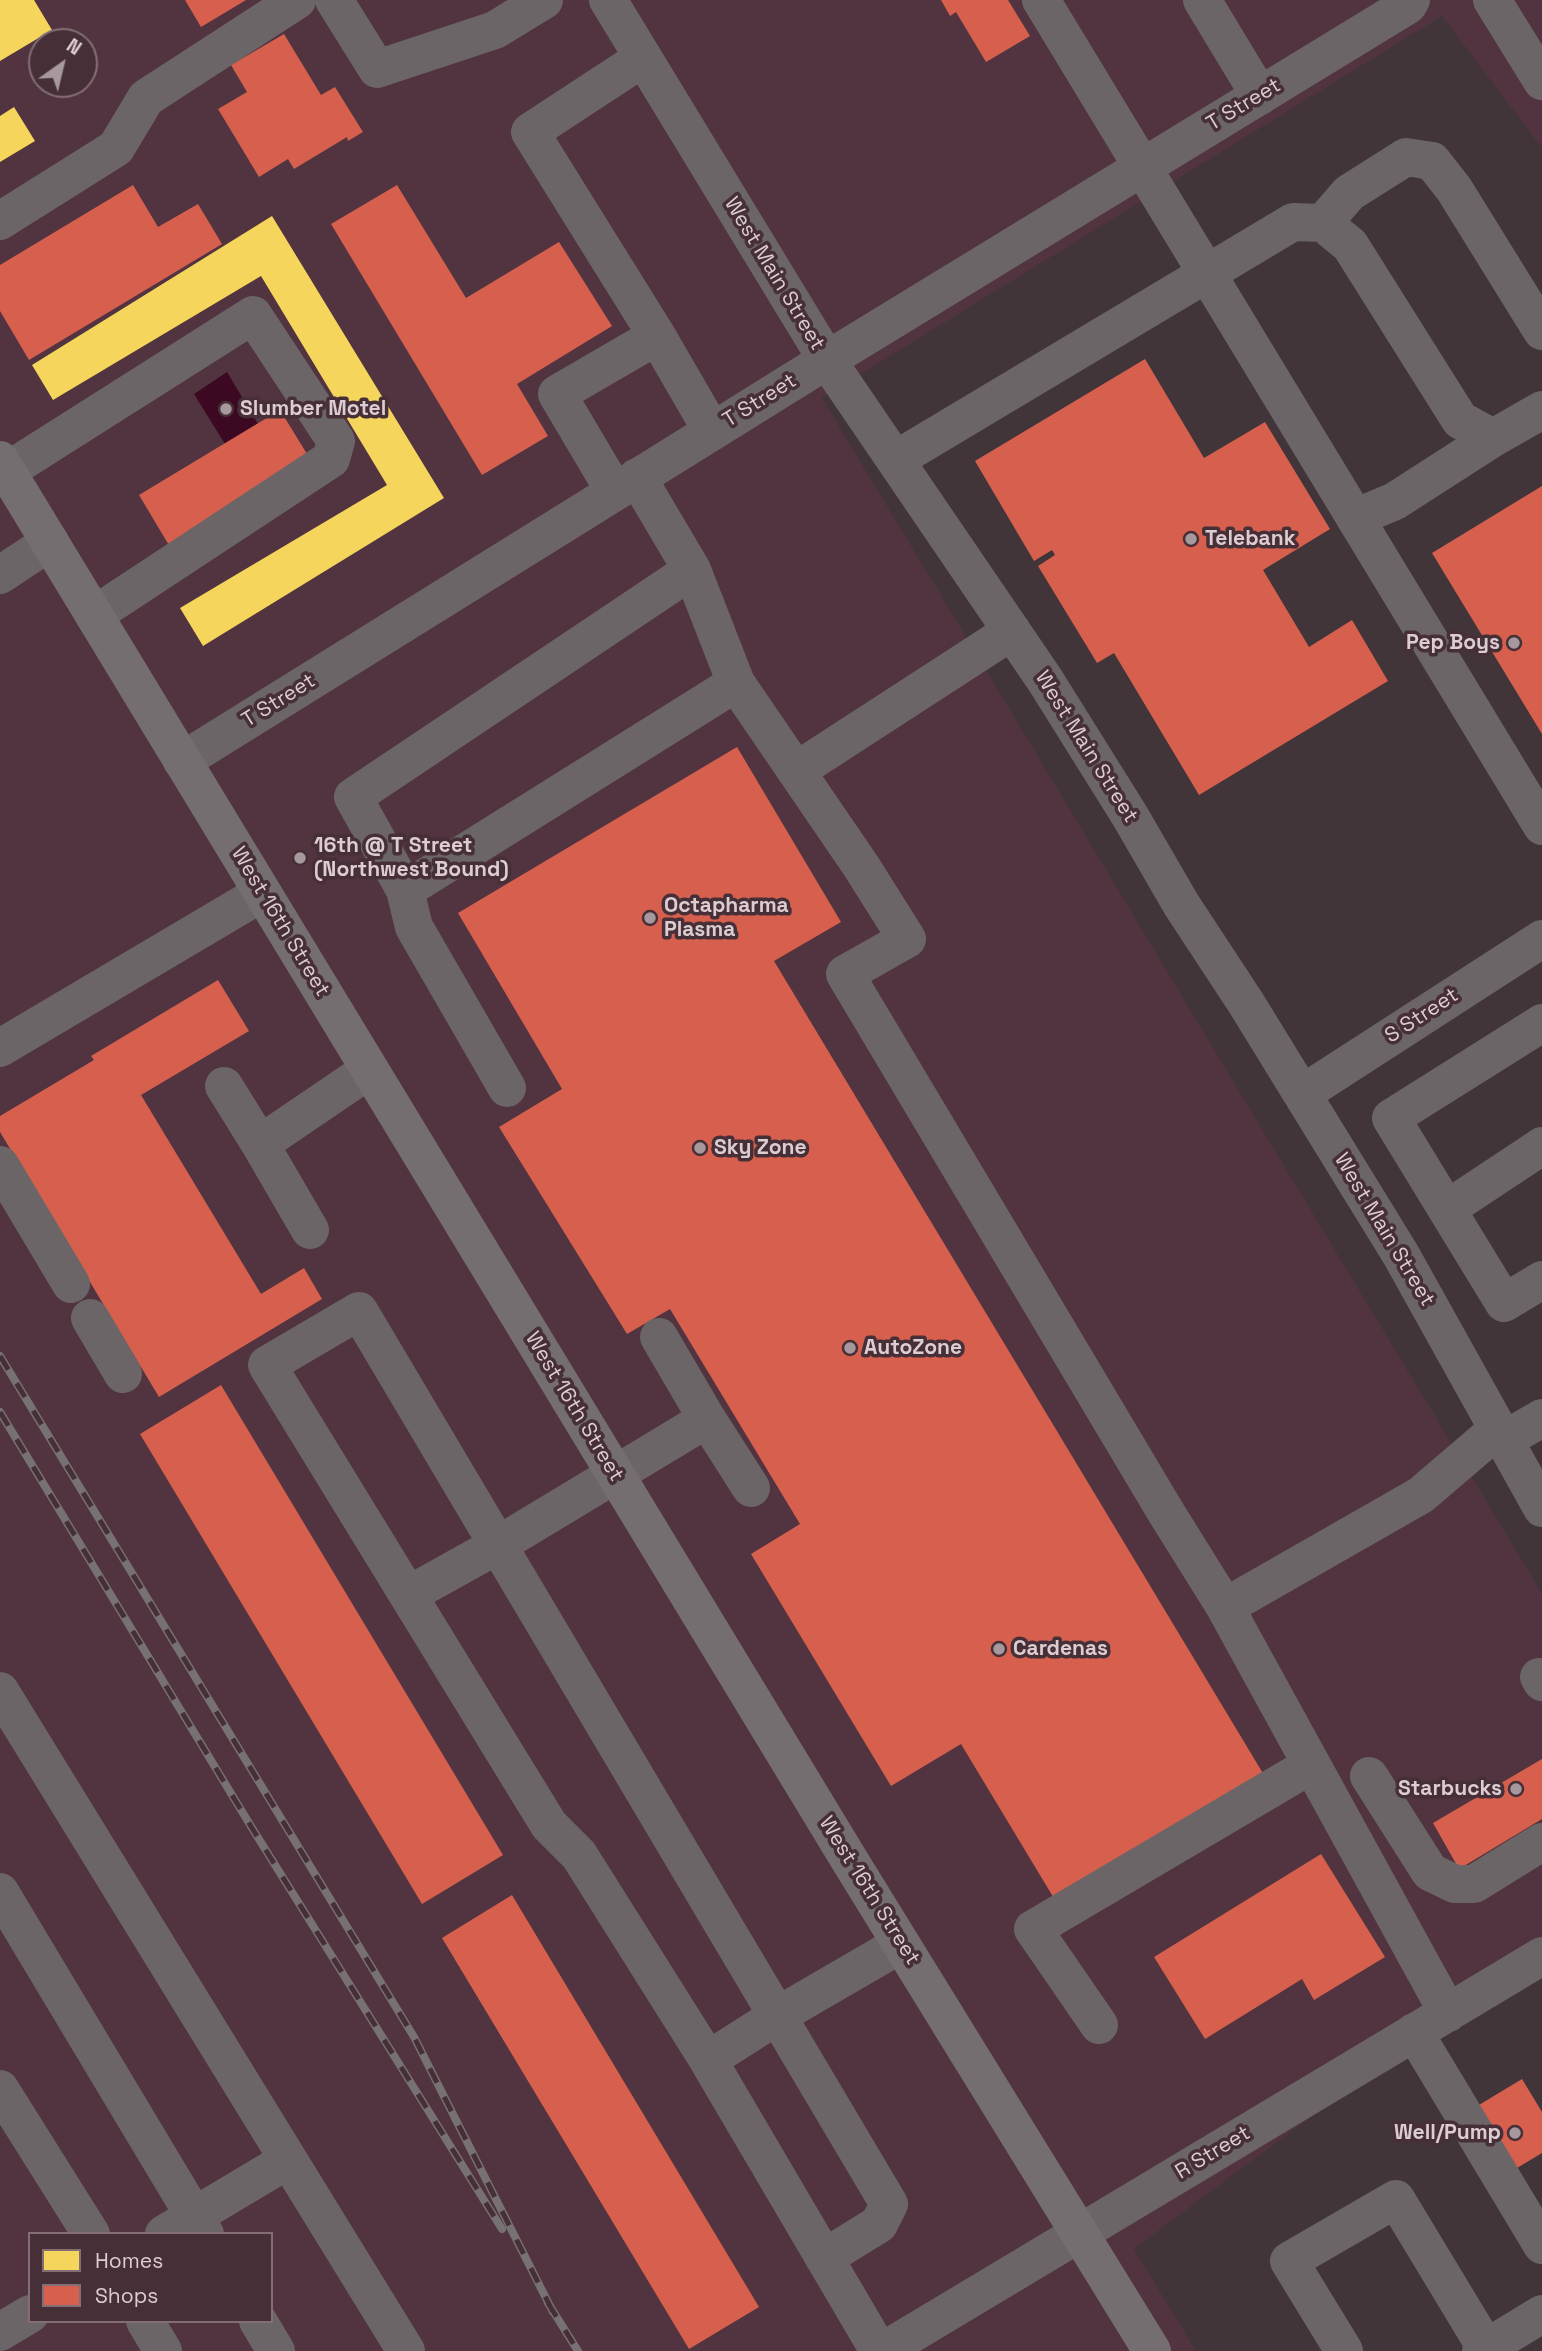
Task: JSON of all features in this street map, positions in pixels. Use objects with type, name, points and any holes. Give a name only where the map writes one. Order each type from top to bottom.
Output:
[{"type":"main road","name":"West 16th Street","points":[[3,466],[901,1944],[1152,2351]]},
{"type":"street","points":[[0,220],[116,148],[146,98],[298,0]]},
{"type":"street","points":[[334,0],[377,69],[495,30],[544,0]]},
{"type":"street","name":"West Main Street","points":[[608,0],[827,360],[1051,689],[1181,904],[1246,1003],[1401,1255],[1542,1508]]},
{"type":"street","points":[[1041,0],[1542,826]]},
{"type":"street","points":[[1202,0],[1260,96]]},
{"type":"street","name":"T Street","points":[[182,761],[827,360],[1408,5],[1411,0]]},
{"type":"street","points":[[1492,0],[1542,81]]},
{"type":"street","points":[[643,58],[530,132],[657,336],[712,431]]},
{"type":"street","points":[[1322,223],[1349,193],[1406,158],[1432,161],[1454,189],[1542,331]]},
{"type":"street","points":[[895,460],[1293,222],[1322,223],[1350,245],[1460,419],[1493,438]]},
{"type":"street","points":[[3,466],[253,315],[336,441],[331,459],[94,615]]},
{"type":"street","points":[[657,336],[557,394],[692,569],[736,683],[861,866],[907,939],[845,974],[1225,1607],[1448,2013]]},
{"type":"street","points":[[1355,518],[1395,501],[1542,410]]},
{"type":"street","points":[[0,575],[50,542]]},
{"type":"street","points":[[507,1088],[414,927],[405,890],[354,797],[692,569]]},
{"type":"street","points":[[796,771],[1012,631]]},
{"type":"street","points":[[405,890],[736,683]]},
{"type":"street","points":[[0,1048],[262,893]]},
{"type":"street","name":"S Street","points":[[1302,1094],[1542,939]]},
{"type":"street","points":[[1542,1023],[1391,1118],[1504,1303],[1542,1280]]},
{"type":"street","points":[[260,1144],[369,1070]]},
{"type":"street","points":[[224,1086],[310,1230]]},
{"type":"street","points":[[1447,1209],[1542,1146]]},
{"type":"street","points":[[0,1165],[71,1284]]},
{"type":"street","points":[[824,2258],[879,2224],[889,2204],[359,1311],[267,1365],[549,1825],[579,1855],[708,2060],[824,2258],[881,2351]]},
{"type":"street","points":[[90,1318],[123,1374]]},
{"type":"street","points":[[659,1337],[751,1488]]},
{"type":"street","points":[[1225,1607],[1420,1495],[1501,1435],[1542,1418]]},
{"type":"street","points":[[408,1595],[498,1545],[707,1419]]},
{"type":"street","points":[[0,1691],[406,2351]]},
{"type":"street","points":[[1099,2025],[1033,1929],[1311,1765]]},
{"type":"street","points":[[1369,1776],[1430,1872],[1455,1884],[1474,1884],[1542,1842]]},
{"type":"street","points":[[0,1892],[188,2228],[288,2160]]},
{"type":"street","points":[[708,2060],[777,2016],[901,1944]]},
{"type":"street","name":"R Street","points":[[881,2351],[1542,1956]]},
{"type":"street","points":[[1414,2032],[1542,2245]]},
{"type":"street","points":[[0,2089],[89,2232]]},
{"type":"street","points":[[1344,2351],[1289,2261],[1396,2199],[1484,2350],[1542,2314]]},
{"type":"street","points":[[0,2332],[28,2315]]},
{"type":"street","points":[[146,2323],[163,2351]]},
{"type":"street","points":[[259,2323],[276,2351]]},
{"type":"street","points":[[0,2338],[8,2351]]},
{"type":"shaded area","points":[[0,0],[1542,0],[1542,148],[1442,16],[822,398],[1542,1594],[1542,1944],[1134,2249],[1196,2351],[0,2351]]},
{"type":"shaded area","name":"Slumber Motel","points":[[227,372],[258,424],[225,444],[194,394]]},
{"type":"building: Homes","points":[[0,0],[34,0],[51,28],[28,28],[28,44],[0,61]]},
{"type":"building: Homes","points":[[14,107],[35,141],[0,162],[0,116]]},
{"type":"building: Homes","name":"Slumber Motel","points":[[272,216],[444,498],[203,646],[180,608],[387,485],[261,276],[53,400],[32,365]]},
{"type":"building: Shops","points":[[185,0],[246,0],[201,27]]},
{"type":"building: Shops","points":[[941,0],[1008,0],[1030,36],[986,62],[956,12],[950,16]]},
{"type":"building: Shops","points":[[284,34],[321,95],[335,87],[363,132],[348,141],[347,137],[294,169],[288,159],[259,177],[218,109],[247,92],[231,65]]},
{"type":"building: Shops","points":[[133,185],[158,227],[198,204],[222,244],[29,360],[0,311],[0,265]]},
{"type":"building: Shops","points":[[397,185],[466,298],[559,242],[612,326],[517,384],[548,436],[482,475],[331,224]]},
{"type":"building: Shops","points":[[1145,359],[1204,458],[1265,422],[1330,529],[1263,570],[1309,647],[1352,620],[1388,681],[1199,795],[1114,653],[1097,663],[1038,566],[1055,555],[1052,550],[1034,561],[975,461]]},
{"type":"building: Shops","points":[[280,410],[312,462],[170,547],[139,495]]},
{"type":"building: Shops","name":"Pep Boys","points":[[1542,486],[1542,734],[1432,553]]},
{"type":"building: Shops","points":[[737,747],[841,922],[774,961],[1264,1775],[1055,1900],[961,1744],[891,1786],[751,1554],[800,1524],[670,1309],[627,1334],[499,1127],[562,1089],[458,913]]},
{"type":"building: Shops","points":[[218,980],[249,1031],[141,1095],[261,1294],[304,1268],[322,1299],[159,1397],[0,1132],[0,1116],[94,1060],[91,1056]]},
{"type":"building: Shops","points":[[221,1385],[503,1855],[422,1904],[140,1434]]},
{"type":"building: Shops","name":"Starbucks","points":[[1542,1759],[1542,1819],[1459,1869],[1433,1823]]},
{"type":"building: Shops","points":[[1321,1854],[1385,1957],[1314,2000],[1302,1979],[1205,2039],[1154,1957]]},
{"type":"building: Shops","points":[[512,1895],[759,2307],[689,2349],[442,1938]]},
{"type":"building: Shops","name":"Well/Pump","points":[[1522,2079],[1542,2112],[1542,2153],[1512,2171],[1474,2108]]},
{"type":"railway","points":[[0,1356],[414,2037],[553,2312]]},
{"type":"railway","points":[[0,1412],[252,1828],[502,2229]]},
{"type":"railway","points":[[548,2303],[578,2351]]},
{"type":"place","name":"Slumber Motel","points":[[226,409]]},
{"type":"place","name":"Telebank","points":[[1191,539]]},
{"type":"place","name":"Pep Boys","points":[[1514,643]]},
{"type":"place","name":"16th @ T Street (Northwest Bound)","points":[[300,858]]},
{"type":"place","name":"Octapharma Plasma","points":[[650,918]]},
{"type":"place","name":"Sky Zone","points":[[700,1148]]},
{"type":"place","name":"AutoZone","points":[[850,1348]]},
{"type":"place","name":"Cardenas","points":[[999,1649]]},
{"type":"place","name":"Starbucks","points":[[1516,1789]]},
{"type":"place","name":"Well/Pump","points":[[1515,2133]]}]
